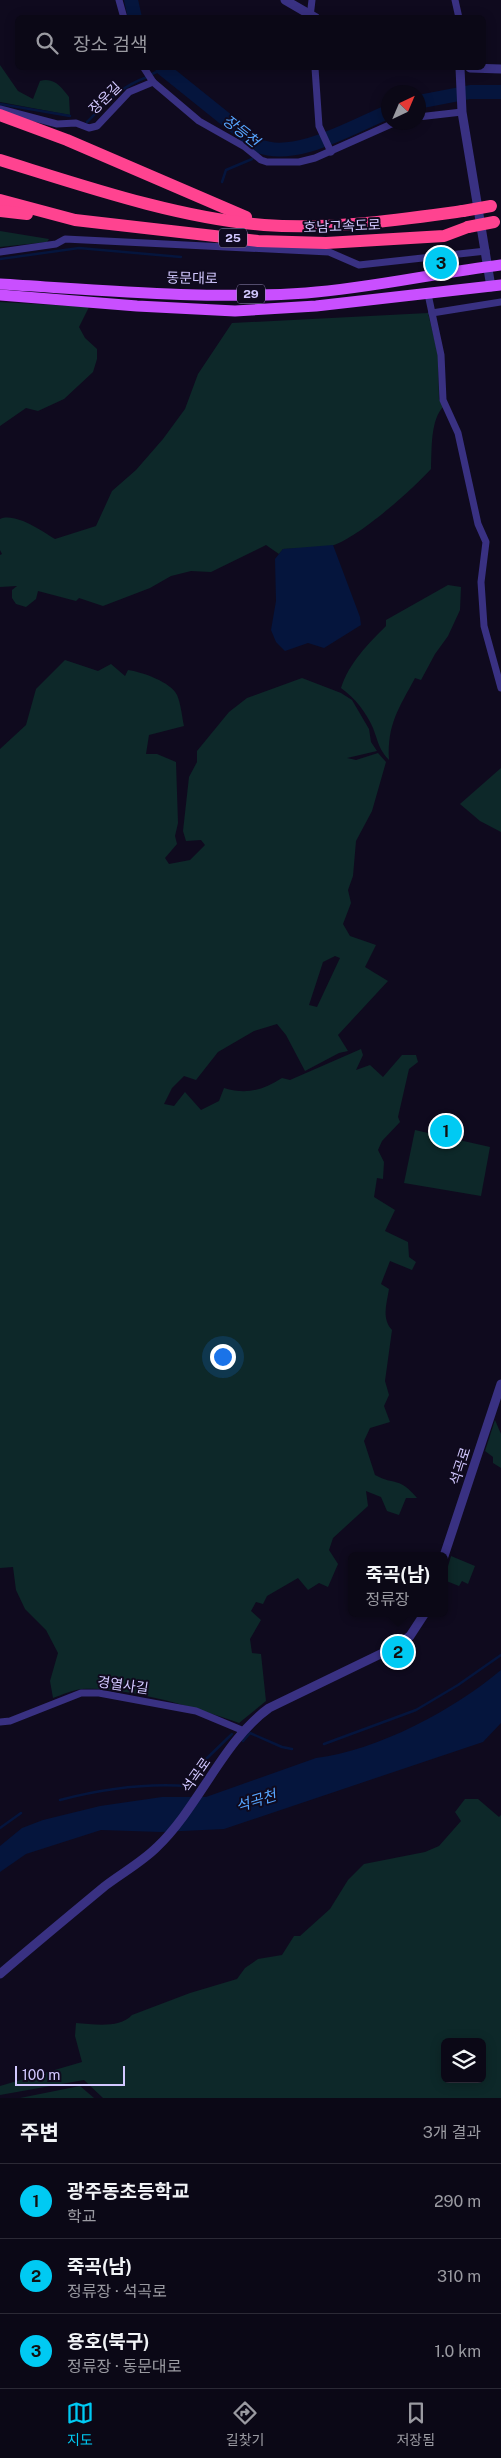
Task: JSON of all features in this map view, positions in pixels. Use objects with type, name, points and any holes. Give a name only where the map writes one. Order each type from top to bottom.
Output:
[{"type":"highway","name":"호남고속도로","points":[[0,115],[67,140],[264,225]]},
{"type":"highway","name":"호남고속도로","points":[[0,160],[82,186],[183,212],[264,225],[363,225],[496,205]]},
{"type":"highway","name":"호남고속도로","points":[[0,200],[75,220],[182,234]]},
{"type":"highway","name":"호남고속도로","points":[[0,211],[182,234],[258,241],[326,243],[444,236],[468,227],[498,222]]},
{"type":"main road","name":"동문대로","points":[[0,284],[136,292],[270,294],[337,290],[501,265]]},
{"type":"main road","name":"29","points":[[0,294],[137,306],[235,311],[316,306],[496,286]]},
{"type":"street","points":[[119,0],[123,15]]},
{"type":"street","points":[[285,0],[310,15]]},
{"type":"street","points":[[312,0],[312,15]]},
{"type":"street","points":[[455,0],[458,15]]},
{"type":"street","points":[[486,69],[501,69]]},
{"type":"street","points":[[145,70],[154,82],[199,121],[246,147],[260,160],[278,163],[299,162],[381,128]]},
{"type":"street","points":[[315,70],[321,131],[330,150]]},
{"type":"street","points":[[460,70],[461,109],[488,267],[496,286]]},
{"type":"street","name":"장운길","points":[[0,109],[58,124],[76,122],[89,128],[97,126],[129,92],[154,82]]},
{"type":"street","points":[[426,116],[461,109]]},
{"type":"street","points":[[0,252],[13,252],[56,244],[65,239],[329,252],[359,265],[486,252]]},
{"type":"street","points":[[428,294],[442,355],[443,400],[458,433],[478,524],[486,542],[481,582],[484,626],[501,688]]},
{"type":"street","points":[[432,314],[501,302]]},
{"type":"street","name":"석곡로","points":[[445,1552],[501,1384]]},
{"type":"street","name":"석곡로","points":[[0,1974],[107,1885],[157,1848],[199,1796],[244,1730],[269,1708],[395,1647],[413,1632],[422,1617]]},
{"type":"street","name":"경열사길","points":[[0,1722],[10,1721],[81,1693],[100,1693],[196,1711],[244,1730]]},
{"type":"green space","points":[[0,65],[18,91],[33,99],[40,81],[49,80],[57,84],[69,97],[70,115],[0,102]]},
{"type":"green space","points":[[0,231],[49,239],[47,242],[0,247]]},
{"type":"green space","points":[[0,302],[89,307],[79,327],[85,338],[97,349],[97,359],[93,372],[64,399],[38,411],[26,408],[0,426]]},
{"type":"green space","points":[[428,313],[438,354],[439,399],[444,406],[439,412],[434,427],[431,469],[399,500],[371,523],[345,540],[328,547],[283,549],[279,554],[266,545],[211,572],[191,571],[171,576],[150,588],[103,606],[79,598],[76,601],[38,591],[36,599],[26,607],[16,604],[12,598],[12,590],[17,586],[0,587],[0,555],[2,554],[0,550],[0,519],[13,518],[21,520],[55,539],[96,526],[112,491],[136,470],[163,439],[185,409],[198,374],[232,323]]},
{"type":"green space","points":[[448,585],[461,587],[460,610],[448,636],[435,654],[421,680],[415,678],[399,708],[390,736],[389,760],[381,749],[367,716],[351,696],[341,688],[344,679],[354,662],[386,626],[386,620]]},
{"type":"green space","points":[[65,660],[98,671],[111,664],[125,676],[128,670],[141,673],[156,678],[174,690],[180,702],[184,726],[149,735],[146,754],[157,754],[176,762],[178,823],[175,836],[177,844],[165,858],[169,864],[190,860],[205,845],[201,840],[186,841],[183,831],[189,777],[197,762],[197,751],[229,712],[247,698],[302,678],[341,693],[352,700],[369,729],[371,742],[377,751],[347,758],[356,760],[378,753],[386,762],[372,811],[356,841],[353,876],[348,890],[351,903],[343,924],[350,936],[376,945],[365,967],[388,981],[338,1035],[348,1051],[339,1053],[305,1071],[286,1035],[277,1024],[254,1031],[218,1052],[196,1080],[184,1076],[172,1088],[164,1104],[174,1106],[185,1092],[201,1110],[219,1101],[224,1088],[247,1091],[268,1086],[282,1078],[290,1080],[361,1049],[363,1055],[356,1070],[370,1065],[383,1077],[402,1055],[416,1055],[418,1062],[409,1069],[398,1117],[400,1122],[382,1141],[378,1150],[384,1162],[383,1179],[377,1178],[374,1197],[395,1210],[385,1231],[408,1242],[409,1257],[416,1262],[412,1270],[390,1261],[381,1284],[389,1289],[386,1315],[392,1330],[385,1381],[389,1395],[384,1406],[390,1422],[370,1428],[364,1441],[375,1475],[401,1484],[417,1498],[406,1498],[399,1515],[387,1511],[381,1497],[366,1491],[368,1506],[333,1538],[329,1550],[338,1564],[328,1587],[319,1583],[308,1590],[298,1578],[267,1596],[263,1604],[256,1602],[251,1611],[261,1620],[250,1639],[252,1653],[261,1654],[266,1701],[239,1723],[161,1699],[119,1691],[82,1689],[53,1698],[50,1681],[58,1653],[46,1630],[25,1609],[16,1590],[13,1567],[0,1568],[0,749],[26,725],[36,689]],"holes":[[[335,956],[340,958],[317,1007],[309,1005],[323,962]]]},
{"type":"green space","points":[[501,768],[501,832],[480,821],[460,804]]},
{"type":"green space","points":[[415,1130],[490,1147],[481,1196],[404,1183]]},
{"type":"green space","points":[[495,1420],[501,1434],[501,1468],[493,1463],[493,1457],[485,1451]]},
{"type":"green space","points":[[451,1556],[475,1566],[468,1584],[462,1581],[459,1586],[448,1582],[448,1566]]},
{"type":"green space","points":[[465,1799],[478,1799],[499,1817],[501,1815],[501,2098],[103,2098],[84,2080],[0,2095],[0,2086],[82,2062],[75,2036],[76,2023],[106,2025],[120,2022],[132,2015],[190,1993],[237,1979],[245,1968],[258,1959],[282,1955],[294,1936],[300,1936],[330,1909],[348,1880],[364,1864],[425,1852],[439,1846],[461,1821],[455,1812]]},
{"type":"green space","points":[[80,2086],[94,2098],[20,2098]]},
{"type":"water","points":[[333,545],[360,617],[361,625],[324,648],[308,643],[285,651],[276,642],[271,630],[276,601],[275,559],[283,549]]},
{"type":"water","name":"석곡천","points":[[501,1670],[501,1723],[483,1742],[224,1829],[161,1832],[101,1830],[26,1854],[0,1872],[0,1846],[22,1828],[43,1820],[100,1806],[162,1797],[206,1797],[316,1758],[364,1747],[414,1726],[438,1713],[482,1685]]},
{"type":"waterway","name":"장등천","points":[[131,0],[134,15]]},
{"type":"waterway","points":[[152,74],[161,70]]},
{"type":"waterway","name":"장등천","points":[[164,70],[259,146],[274,149],[307,146],[381,115]]},
{"type":"waterway","points":[[87,122],[121,90],[147,77]]},
{"type":"waterway","name":"장등천","points":[[426,100],[470,92],[501,92]]},
{"type":"waterway","points":[[0,104],[70,116]]},
{"type":"waterway","name":"장등천","points":[[258,154],[259,146]]},
{"type":"waterway","points":[[222,182],[226,170],[252,159]]},
{"type":"waterway","points":[[0,259],[79,248],[181,257]]},
{"type":"waterway","points":[[324,1744],[416,1710],[458,1685],[501,1655]]},
{"type":"waterway","points":[[243,1741],[250,1733],[282,1747],[292,1749]]},
{"type":"waterway","points":[[60,1800],[123,1788],[154,1785],[187,1786],[204,1761],[232,1734]]},
{"type":"waterway","points":[[0,1828],[21,1813]]},
{"type":"place","name":"용호(북구)","points":[[441,263]]},
{"type":"place","name":"광주동초등학교","points":[[446,1131]]},
{"type":"place","name":"죽곡(남)","points":[[398,1652]]}]
